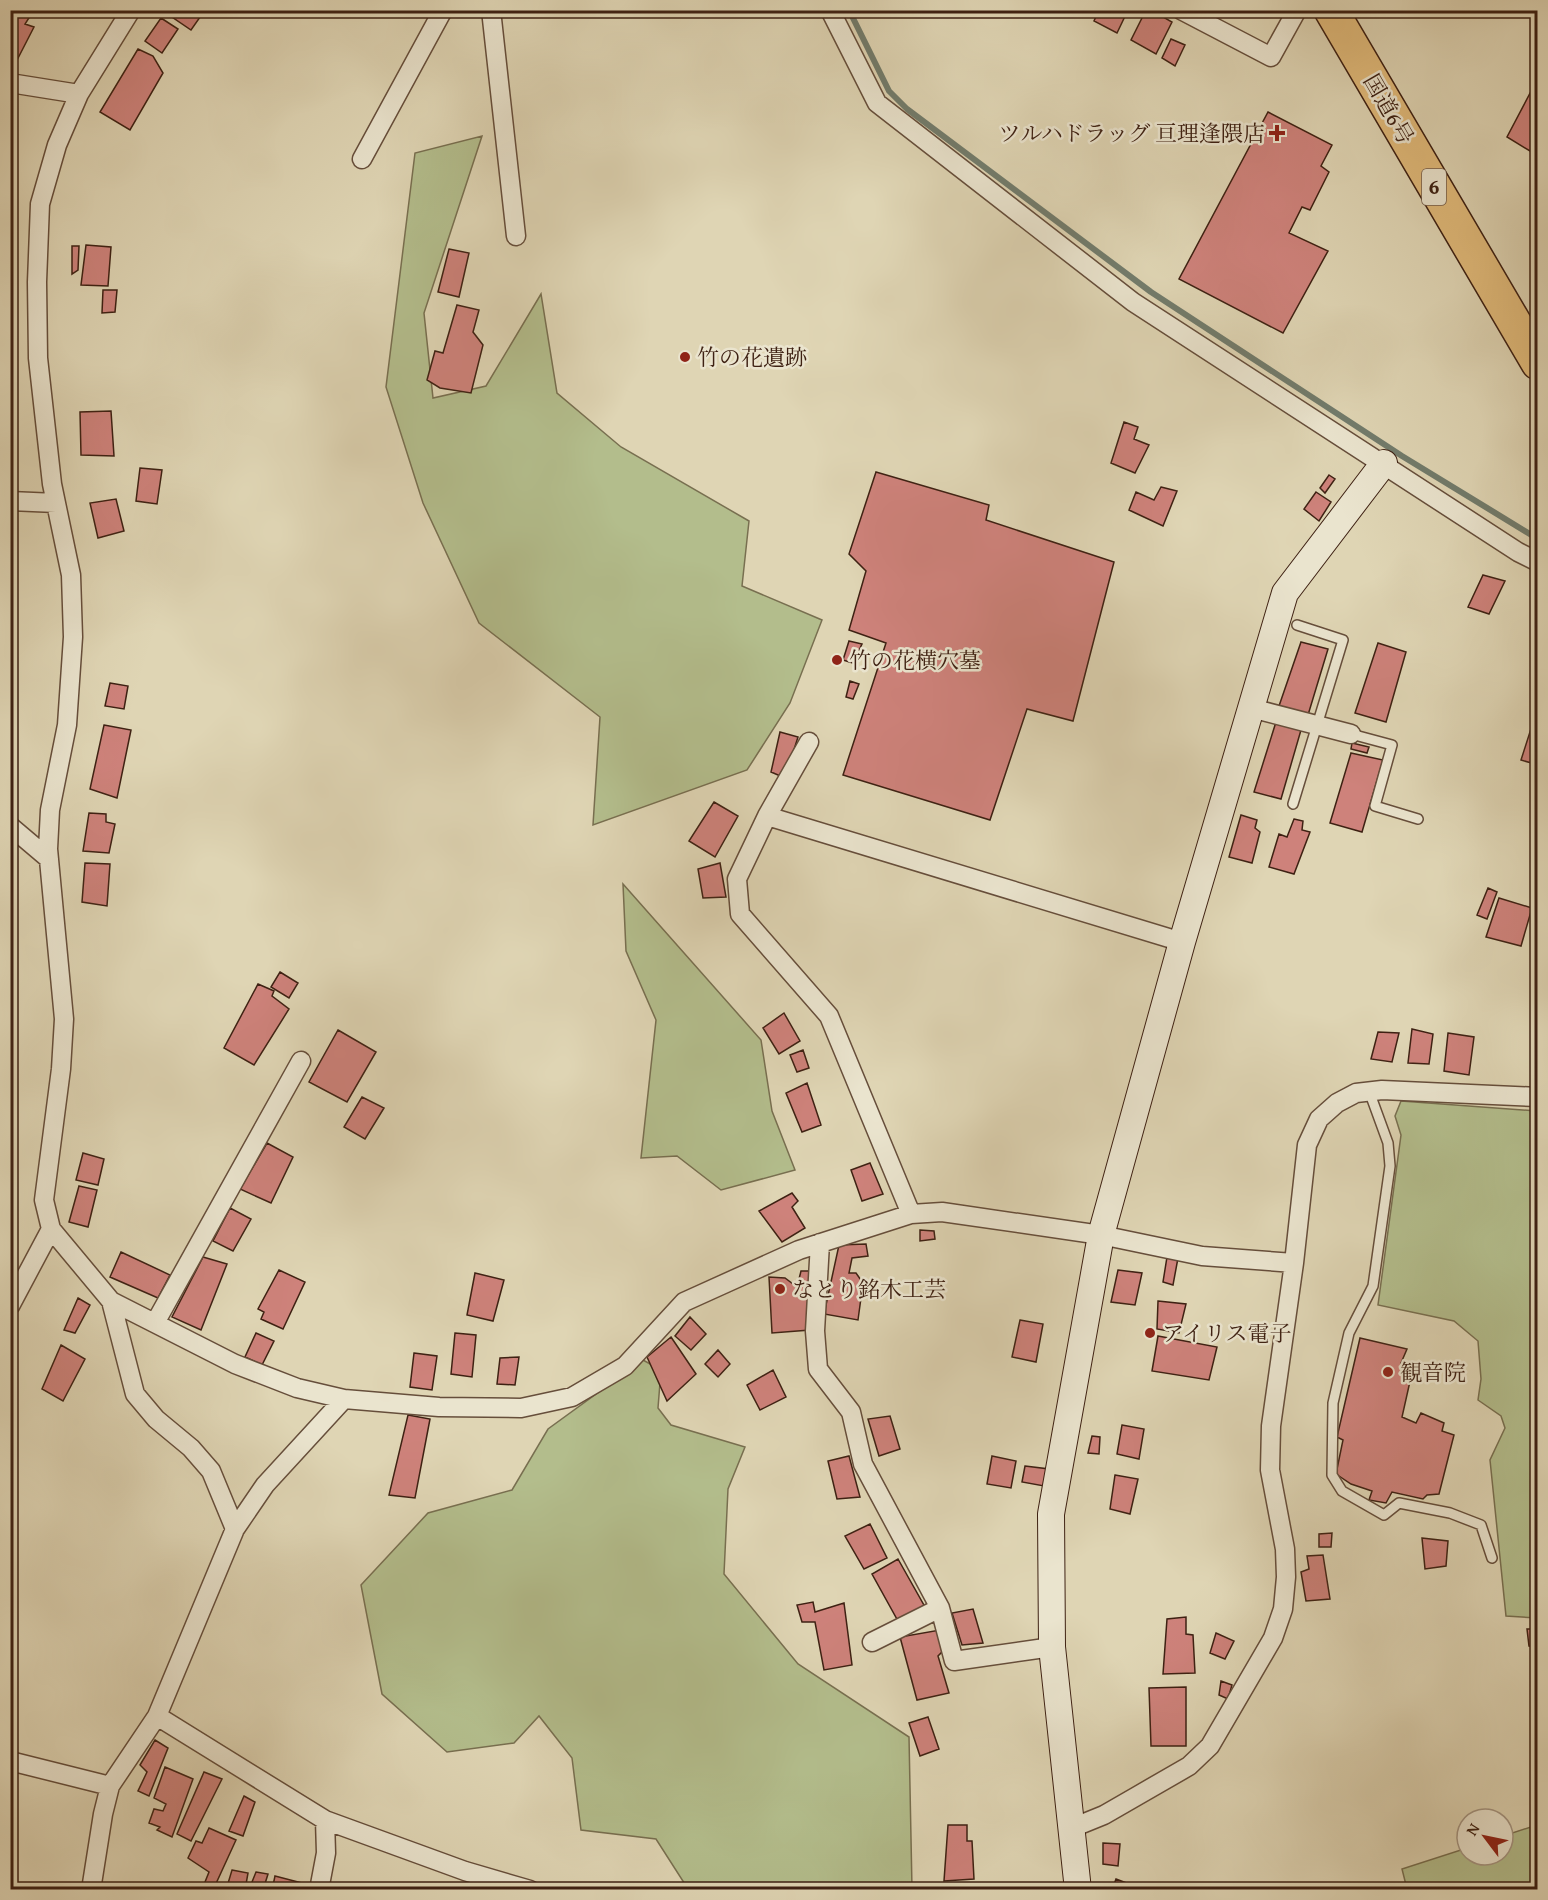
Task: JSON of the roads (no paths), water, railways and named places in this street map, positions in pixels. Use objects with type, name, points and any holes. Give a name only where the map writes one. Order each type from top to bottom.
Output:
[{"type":"highway","name":"国道6号","points":[[1331,10],[1538,363]]},
{"type":"street","points":[[131,10],[79,94],[57,145],[40,204],[37,282],[38,358],[56,503],[71,575],[73,637],[67,725],[50,810],[49,859],[64,1018],[61,1069],[44,1200],[51,1229],[111,1301],[235,1364],[297,1388],[344,1399],[439,1407],[521,1408],[572,1397],[625,1366],[684,1302],[799,1250],[910,1214],[942,1212],[1101,1236],[1202,1256],[1294,1263]]},
{"type":"street","points":[[362,159],[443,10]]},
{"type":"street","points":[[491,10],[516,236]]},
{"type":"street","points":[[830,10],[878,103],[1132,302],[1384,463],[1518,552],[1538,562]]},
{"type":"street","points":[[1180,10],[1270,57],[1297,10]]},
{"type":"street","points":[[10,83],[79,94]]},
{"type":"street","points":[[1078,1890],[1052,1647],[1052,1514],[1101,1236],[1182,942],[1285,592],[1384,463]]},
{"type":"street","points":[[10,501],[56,503]]},
{"type":"street","points":[[1251,708],[1351,734]]},
{"type":"street","points":[[809,742],[767,816],[737,879],[740,914],[829,1016],[910,1214]]},
{"type":"street","points":[[767,816],[1182,942]]},
{"type":"street","points":[[10,826],[49,859]]},
{"type":"street","points":[[155,1323],[301,1061]]},
{"type":"street","points":[[1072,1828],[1104,1815],[1188,1766],[1210,1746],[1273,1638],[1283,1609],[1286,1577],[1285,1549],[1270,1470],[1271,1426],[1294,1263],[1307,1145],[1319,1119],[1337,1103],[1356,1093],[1404,1089],[1538,1097]]},
{"type":"street","points":[[10,1306],[51,1229]]},
{"type":"street","points":[[820,1243],[815,1331],[818,1369],[851,1412],[863,1464],[940,1608],[954,1661],[1052,1647]]},
{"type":"street","points":[[111,1301],[135,1394],[156,1419],[191,1448],[211,1471],[235,1529]]},
{"type":"street","points":[[91,1890],[103,1814],[110,1786],[157,1716],[235,1529],[265,1485],[344,1399]]},
{"type":"street","points":[[872,1642],[940,1608]]},
{"type":"street","points":[[157,1716],[325,1820],[465,1871],[530,1890]]},
{"type":"street","points":[[10,1761],[110,1786]]},
{"type":"street","points":[[319,1890],[326,1853],[325,1820]]},
{"type":"lane","points":[[1293,804],[1343,640],[1297,625]]},
{"type":"lane","points":[[1351,734],[1392,745],[1375,806],[1418,819]]},
{"type":"lane","points":[[1370,1092],[1388,1143],[1390,1166],[1373,1286],[1349,1333],[1333,1403],[1332,1474],[1342,1491],[1384,1515],[1399,1503],[1450,1512],[1481,1525],[1492,1558]]},
{"type":"waterway","points":[[849,10],[889,91],[907,109],[1151,292],[1402,456],[1538,539]]},
{"type":"place","name":"ツルハドラッグ 亘理逢隈店","points":[[1277,133]]},
{"type":"place","name":"竹の花遺跡","points":[[685,357]]},
{"type":"place","name":"竹の花横穴墓","points":[[837,660]]},
{"type":"place","name":"なとり銘木工芸","points":[[780,1289]]},
{"type":"place","name":"アイリス電子","points":[[1150,1333]]},
{"type":"place","name":"観音院","points":[[1388,1372]]}]
